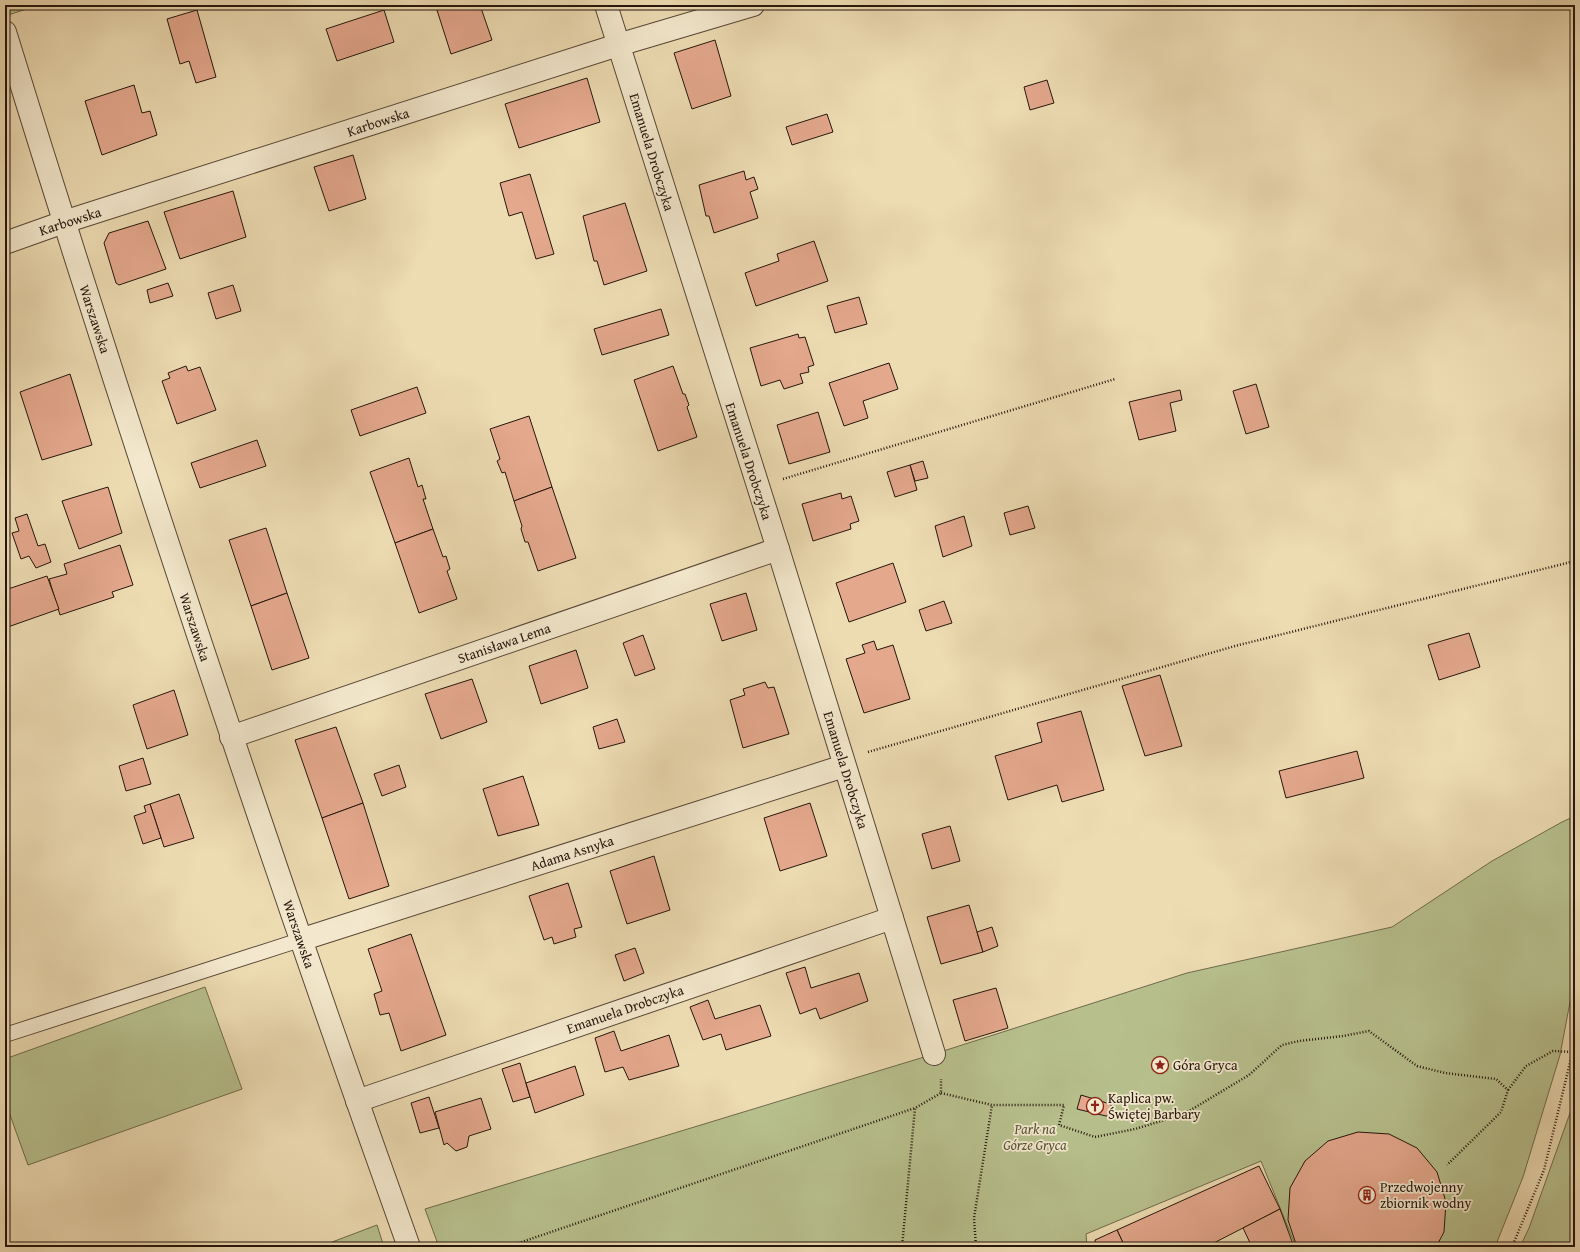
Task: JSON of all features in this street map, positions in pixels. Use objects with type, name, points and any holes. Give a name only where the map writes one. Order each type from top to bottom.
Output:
[{"type":"street","name":"Emanuela Drobczyka","points":[[606,5],[757,487],[778,549],[934,1054]]},
{"type":"street","name":"Karbowska","points":[[5,243],[64,222],[618,45],[753,5]]},
{"type":"street","name":"Warszawska","points":[[5,32],[64,222],[231,737],[300,940],[409,1247]]},
{"type":"street","name":"Stanisława Lema","points":[[231,737],[778,549]]},
{"type":"street","name":"Adama Asnyka","points":[[300,940],[843,762]]},
{"type":"street","name":"Emanuela Drobczyka","points":[[357,1101],[892,918]]},
{"type":"lane","points":[[5,1035],[300,940]]},
{"type":"path","points":[[757,487],[1115,379]]},
{"type":"path","points":[[843,762],[1235,646],[1575,561]]},
{"type":"path","points":[[507,1247],[915,1108],[940,1093],[992,1105],[1064,1105],[1059,1124],[1095,1137],[1102,1136],[1135,1129],[1184,1114],[1249,1075],[1282,1045],[1370,1031],[1417,1066],[1445,1073],[1496,1079],[1508,1090]]},
{"type":"path","points":[[1512,1247],[1544,1170],[1575,1042]]},
{"type":"path","points":[[1447,1165],[1501,1112],[1508,1090],[1526,1066],[1553,1051],[1573,1052]]},
{"type":"path","points":[[940,1093],[941,1080]]},
{"type":"path","points":[[976,1247],[974,1218],[992,1105]]},
{"type":"path","points":[[902,1247],[915,1108]]},
{"type":"green space","points":[[5,5],[39,5],[5,16]]},
{"type":"green space","name":"Park na Górze Gryca","points":[[1575,816],[1575,989],[1571,997],[1560,1055],[1523,1177],[1495,1247],[1296,1247],[1261,1161],[1086,1234],[1087,1247],[439,1247],[425,1209],[934,1054],[1187,973],[1392,927],[1492,861]]},
{"type":"green space","points":[[205,987],[242,1089],[28,1165],[5,1101],[5,1059]]},
{"type":"green space","points":[[1575,1099],[1575,1247],[1520,1247],[1529,1228]]},
{"type":"green space","points":[[377,1225],[384,1247],[319,1247]]},
{"type":"building","points":[[444,5],[480,5],[492,40],[451,54],[436,7]]},
{"type":"building","points":[[197,10],[216,77],[196,83],[189,61],[180,64],[167,19]]},
{"type":"building","points":[[384,10],[394,42],[337,61],[326,29]]},
{"type":"building","points":[[715,40],[731,96],[692,109],[674,53]]},
{"type":"building","points":[[587,78],[600,122],[519,148],[505,104]]},
{"type":"building","points":[[1047,80],[1054,103],[1030,110],[1024,87]]},
{"type":"building","points":[[134,85],[142,113],[150,111],[157,135],[102,155],[85,101]]},
{"type":"building","points":[[827,114],[833,132],[792,145],[786,127]]},
{"type":"building","points":[[353,155],[366,199],[329,211],[314,167]]},
{"type":"building","points":[[744,171],[746,180],[754,177],[758,189],[750,192],[758,218],[714,233],[709,216],[706,216],[699,185]]},
{"type":"building","points":[[530,174],[554,254],[536,259],[522,212],[509,216],[500,183]]},
{"type":"building","points":[[233,191],[246,237],[180,259],[164,212]]},
{"type":"building","points":[[625,203],[647,271],[604,285],[597,261],[594,261],[583,216]]},
{"type":"building","points":[[148,221],[166,269],[119,285],[116,283],[104,243],[109,233]]},
{"type":"building","points":[[814,241],[828,281],[756,306],[745,273],[779,261],[777,254]]},
{"type":"building","points":[[168,283],[173,296],[150,303],[147,290]]},
{"type":"building","points":[[233,285],[241,311],[216,319],[208,293]]},
{"type":"building","points":[[859,297],[867,324],[835,333],[827,306]]},
{"type":"building","points":[[661,309],[669,335],[602,355],[594,329]]},
{"type":"building","points":[[798,334],[799,338],[805,337],[814,365],[808,367],[809,372],[800,374],[803,383],[784,389],[780,380],[761,386],[750,348]]},
{"type":"building","points":[[889,363],[898,389],[863,401],[868,418],[844,426],[829,383]]},
{"type":"building","points":[[186,366],[188,371],[200,367],[216,410],[177,424],[162,381],[170,378],[168,373]]},
{"type":"building","points":[[673,366],[683,394],[685,394],[689,405],[687,407],[697,437],[658,451],[634,380]]},
{"type":"building","points":[[70,374],[92,445],[42,460],[20,392]]},
{"type":"building","points":[[1256,384],[1269,427],[1246,434],[1233,391]]},
{"type":"building","points":[[417,387],[426,413],[360,436],[351,410]]},
{"type":"building","points":[[1180,390],[1182,400],[1170,403],[1176,431],[1139,440],[1129,402]]},
{"type":"building","points":[[818,412],[830,452],[789,464],[777,425]]},
{"type":"building","points":[[529,416],[552,487],[514,501],[505,472],[502,473],[497,461],[500,459],[490,429]]},
{"type":"building","points":[[257,440],[266,466],[200,488],[191,463]]},
{"type":"building","points":[[409,458],[418,487],[422,485],[426,499],[423,499],[433,529],[395,543],[370,472]]},
{"type":"building","points":[[923,461],[928,478],[915,481],[910,465]]},
{"type":"building","points":[[910,465],[917,490],[895,497],[887,472]]},
{"type":"building","points":[[108,487],[122,533],[79,549],[62,501]]},
{"type":"building","points":[[552,487],[576,558],[538,571],[528,542],[525,542],[521,529],[522,526],[514,501]]},
{"type":"building","points":[[841,493],[842,499],[851,496],[859,521],[850,524],[851,529],[813,541],[802,504]]},
{"type":"building","points":[[1028,506],[1035,528],[1010,535],[1004,513]]},
{"type":"building","points":[[27,514],[38,546],[45,544],[51,562],[36,568],[29,556],[21,559],[12,533],[19,531],[15,518]]},
{"type":"building","points":[[964,516],[972,546],[943,557],[935,526]]},
{"type":"building","points":[[266,528],[287,593],[251,606],[229,540]]},
{"type":"building","points":[[433,529],[443,557],[446,556],[450,569],[447,571],[457,599],[419,613],[395,543]]},
{"type":"building","points":[[120,545],[133,585],[112,592],[114,597],[60,615],[49,579],[67,574],[64,564]]},
{"type":"building","points":[[893,563],[906,602],[849,622],[836,583]]},
{"type":"building","points":[[47,576],[59,609],[5,628],[5,590]]},
{"type":"building","points":[[287,593],[309,658],[272,670],[251,606]]},
{"type":"building","points":[[746,593],[757,630],[722,641],[710,604]]},
{"type":"building","points":[[944,601],[952,623],[926,631],[919,610]]},
{"type":"building","points":[[1469,633],[1480,667],[1439,680],[1428,645]]},
{"type":"building","points":[[643,635],[655,669],[635,676],[623,643]]},
{"type":"building","points":[[874,641],[877,650],[893,645],[910,699],[864,713],[846,659],[865,653],[862,645]]},
{"type":"building","points":[[576,650],[588,688],[541,704],[529,666]]},
{"type":"building","points":[[1160,675],[1182,746],[1145,756],[1122,686]]},
{"type":"building","points":[[472,679],[487,722],[441,739],[425,694]]},
{"type":"building","points":[[765,682],[768,688],[774,687],[789,734],[743,748],[730,700],[745,695],[743,689]]},
{"type":"building","points":[[174,690],[188,735],[147,749],[133,705]]},
{"type":"building","points":[[1081,711],[1104,790],[1062,802],[1057,785],[1008,800],[995,756],[1042,742],[1037,723]]},
{"type":"building","points":[[617,719],[625,742],[599,749],[593,727]]},
{"type":"building","points":[[336,727],[363,803],[322,818],[295,740]]},
{"type":"building","points":[[1357,751],[1364,778],[1286,798],[1279,771]]},
{"type":"building","points":[[143,758],[151,784],[126,791],[119,766]]},
{"type":"building","points":[[399,765],[406,787],[382,796],[374,774]]},
{"type":"building","points":[[523,776],[539,825],[498,836],[483,789]]},
{"type":"building","points":[[179,794],[194,838],[164,847],[150,804]]},
{"type":"building","points":[[363,803],[389,886],[349,899],[322,818]]},
{"type":"building","points":[[810,803],[827,856],[780,871],[764,818]]},
{"type":"building","points":[[150,804],[161,838],[143,844],[134,816],[146,812],[144,806]]},
{"type":"building","points":[[950,826],[960,861],[932,869],[922,834]]},
{"type":"building","points":[[654,856],[670,910],[627,924],[610,871]]},
{"type":"building","points":[[568,883],[582,927],[574,929],[576,937],[554,944],[552,937],[544,940],[529,896]]},
{"type":"building","points":[[969,905],[983,952],[941,964],[927,917]]},
{"type":"building","points":[[992,927],[998,946],[983,952],[977,932]]},
{"type":"building","points":[[411,934],[446,1035],[401,1051],[389,1013],[380,1015],[374,994],[382,991],[368,949]]},
{"type":"building","points":[[635,948],[644,973],[624,981],[615,955]]},
{"type":"building","points":[[805,967],[811,988],[859,973],[868,1001],[820,1019],[816,1008],[800,1014],[786,973]]},
{"type":"building","points":[[996,988],[1008,1028],[965,1041],[953,1000]]},
{"type":"building","points":[[708,1000],[715,1019],[760,1005],[771,1036],[726,1050],[721,1034],[703,1040],[690,1007]]},
{"type":"building","points":[[614,1031],[621,1051],[669,1035],[679,1066],[629,1080],[623,1067],[605,1072],[595,1038]]},
{"type":"building","points":[[520,1063],[530,1097],[513,1102],[502,1069]]},
{"type":"building","points":[[575,1066],[584,1095],[535,1113],[526,1083]]},
{"type":"building","name":"Kaplica pw. Świętej Barbary","points":[[1081,1095],[1110,1104],[1114,1109],[1112,1115],[1106,1116],[1077,1109]]},
{"type":"building","points":[[429,1097],[439,1128],[420,1133],[411,1103]]},
{"type":"building","points":[[481,1098],[491,1129],[469,1136],[467,1147],[456,1151],[447,1143],[444,1145],[435,1112]]},
{"type":"building","name":"Przedwojenny zbiornik wodny","points":[[1358,1132],[1389,1134],[1417,1148],[1437,1172],[1446,1202],[1444,1232],[1436,1247],[1297,1247],[1288,1220],[1290,1188],[1305,1161],[1328,1141]]},
{"type":"building","points":[[1259,1166],[1280,1209],[1206,1247],[1125,1247],[1117,1230]]},
{"type":"building","points":[[1280,1209],[1294,1247],[1252,1247],[1243,1228]]},
{"type":"building","points":[[1117,1230],[1125,1247],[1096,1247],[1095,1240]]},
{"type":"place","name":"Góra Gryca","points":[[1160,1065]]},
{"type":"place","name":"Kaplica pw. Świętej Barbary","points":[[1095,1106]]},
{"type":"place","name":"Przedwojenny zbiornik wodny","points":[[1367,1195]]}]
